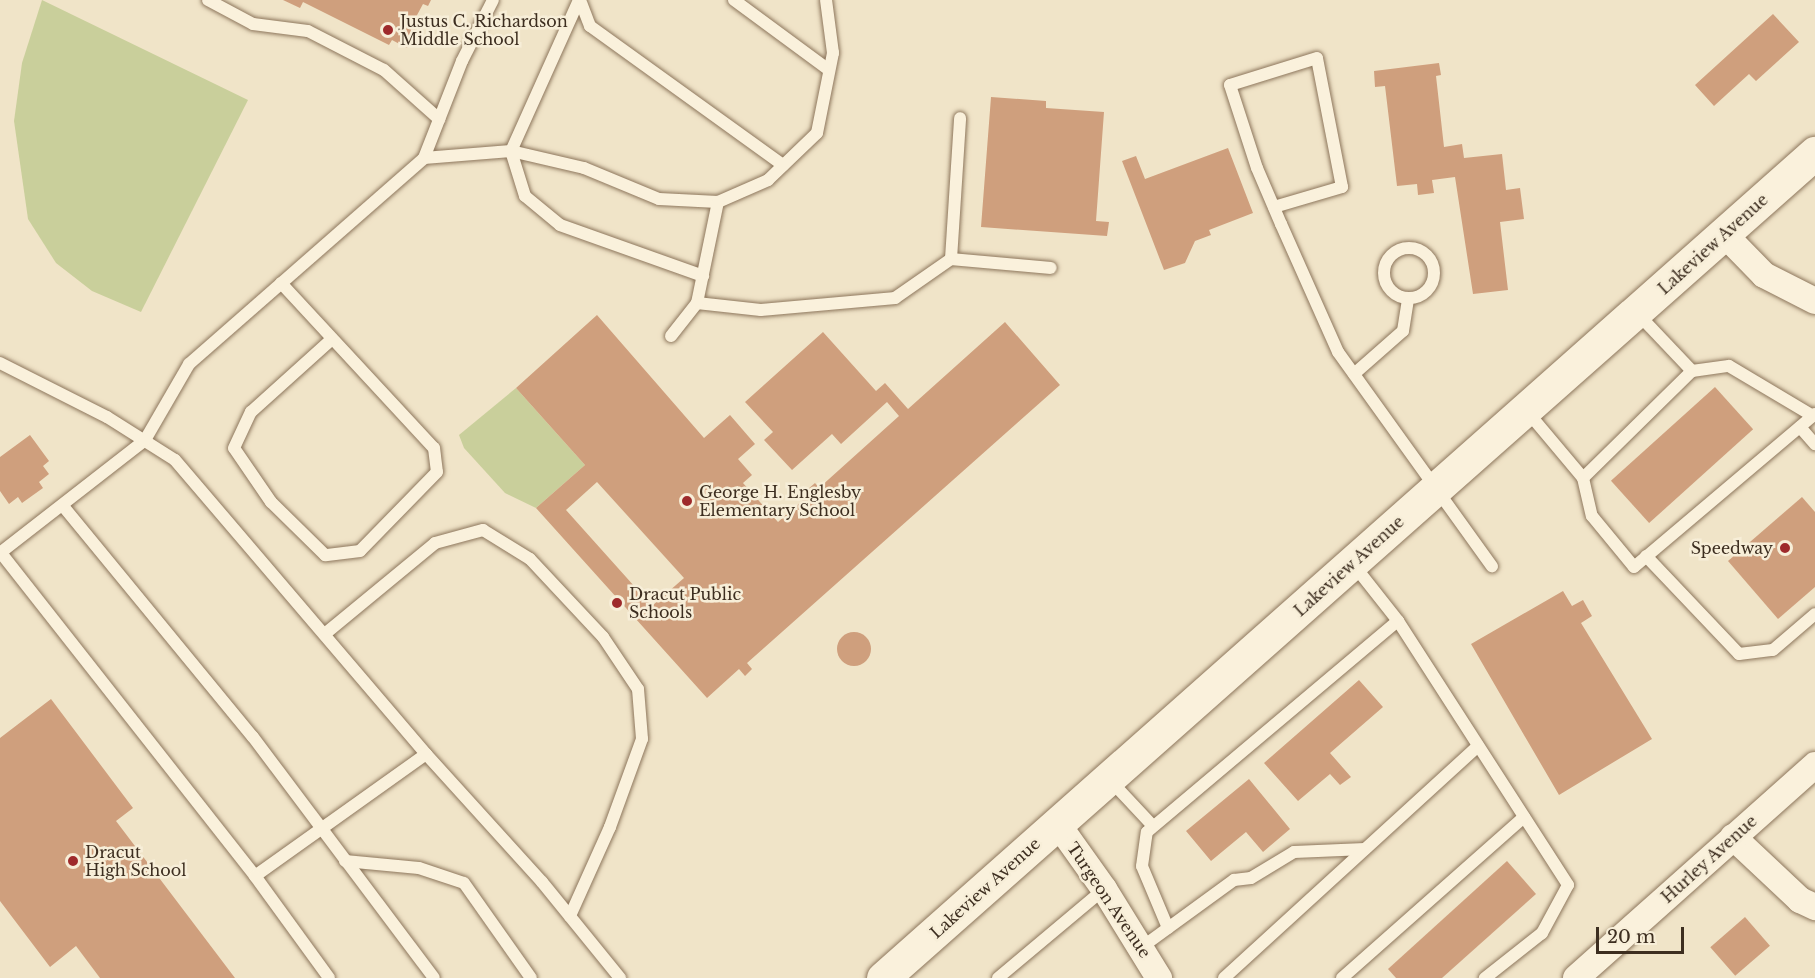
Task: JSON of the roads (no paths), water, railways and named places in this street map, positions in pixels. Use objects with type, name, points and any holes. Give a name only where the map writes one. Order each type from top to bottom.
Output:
[{"type":"main road","name":"Lakeview Avenue","points":[[883,978],[1815,153]]},
{"type":"street","points":[[1724,234],[1764,275],[1815,301]]},
{"type":"street","name":"Hurley Avenue","points":[[1576,978],[1815,765]]},
{"type":"street","name":"Turgeon Avenue","points":[[1057,824],[1104,889],[1160,978]]},
{"type":"street","points":[[1733,837],[1800,900],[1815,907]]},
{"type":"lane","points":[[208,0],[253,24],[318,36],[384,70],[440,119]]},
{"type":"lane","points":[[329,978],[255,876],[0,553],[145,440],[189,364],[424,158],[462,61],[493,0]]},
{"type":"lane","points":[[580,0],[511,151],[525,196],[560,225],[702,276]]},
{"type":"lane","points":[[580,0],[590,26],[783,165]]},
{"type":"lane","points":[[734,0],[830,70]]},
{"type":"lane","points":[[424,158],[511,151],[584,168],[659,199],[717,202],[768,180],[817,133],[833,53],[826,0]]},
{"type":"lane","points":[[1274,207],[1342,187],[1317,58],[1230,86],[1274,207],[1338,352],[1492,566]]},
{"type":"lane","points":[[951,259],[960,118]]},
{"type":"lane","points":[[671,336],[697,303],[717,202]]},
{"type":"lane","points":[[1409,248],[1427,255],[1434,273],[1427,291],[1408,298],[1391,291],[1383,273],[1391,255],[1409,248]]},
{"type":"lane","points":[[697,303],[761,310],[896,298],[951,259],[1051,268]]},
{"type":"lane","points":[[281,283],[434,448],[437,472],[360,551],[325,555],[271,502],[234,448],[251,412],[332,339]]},
{"type":"lane","points":[[1354,374],[1403,331],[1408,298]]},
{"type":"lane","points":[[1636,312],[1692,371]]},
{"type":"lane","points":[[0,363],[145,440],[175,460],[326,633],[426,754],[570,916],[620,978]]},
{"type":"lane","points":[[1525,409],[1583,478],[1592,516],[1634,567],[1814,415],[1729,366],[1692,371],[1583,478]]},
{"type":"lane","points":[[1800,427],[1815,444]]},
{"type":"lane","points":[[63,506],[253,737],[434,978]]},
{"type":"lane","points":[[326,633],[435,543],[483,530],[530,559],[603,637],[638,689],[642,739],[610,827],[570,916]]},
{"type":"lane","points":[[1646,556],[1739,654],[1773,650],[1815,614]]},
{"type":"lane","points":[[1352,563],[1398,621],[1568,885],[1542,933],[1485,978]]},
{"type":"lane","points":[[1168,928],[1143,866],[1146,832],[1398,621]]},
{"type":"lane","points":[[1224,978],[1478,746]]},
{"type":"lane","points":[[255,876],[426,754]]},
{"type":"lane","points":[[1108,778],[1154,826]]},
{"type":"lane","points":[[1342,978],[1524,817]]},
{"type":"lane","points":[[1142,947],[1234,880],[1251,878],[1294,852],[1365,849]]},
{"type":"lane","points":[[345,861],[419,868],[464,883],[531,978]]},
{"type":"lane","points":[[998,978],[1104,889]]},
{"type":"place","name":"Justus C. Richardson Middle School","points":[[388,30]]},
{"type":"place","name":"George H. Englesby Elementary School","points":[[687,501]]},
{"type":"place","name":"Speedway","points":[[1785,548]]},
{"type":"place","name":"Dracut Public Schools","points":[[617,603]]},
{"type":"place","name":"Dracut High School","points":[[73,861]]}]
